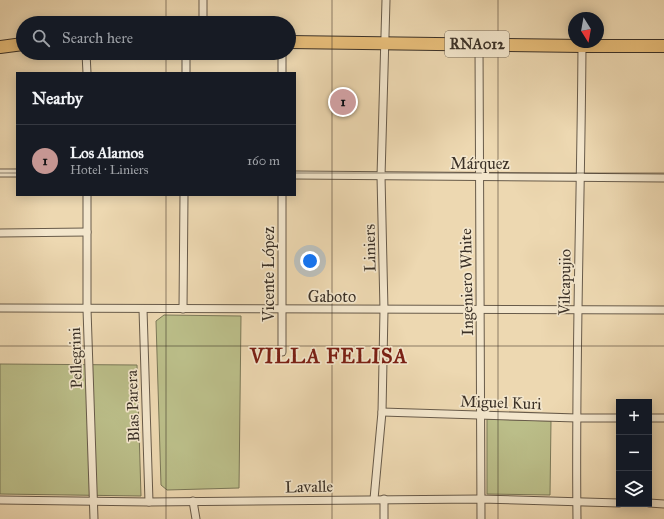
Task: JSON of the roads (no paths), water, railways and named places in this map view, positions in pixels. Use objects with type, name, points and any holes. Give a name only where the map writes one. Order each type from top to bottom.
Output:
[{"type":"main road","points":[[0,42],[16,43]]},
{"type":"main road","name":"RNA012","points":[[296,42],[568,46]]},
{"type":"main road","points":[[0,47],[16,44]]},
{"type":"main road","name":"RNA012","points":[[604,46],[664,46]]},
{"type":"street","points":[[203,0],[203,16]]},
{"type":"street","name":"Liniers","points":[[374,499],[382,412],[384,310],[381,176],[386,0]]},
{"type":"street","name":"Ingeniero White","points":[[479,44],[481,519]]},
{"type":"street","name":"Vilcapujio","points":[[577,519],[578,310],[582,48]]},
{"type":"street","points":[[86,60],[86,72]]},
{"type":"street","points":[[186,60],[186,72]]},
{"type":"street","points":[[282,60],[282,72]]},
{"type":"street","points":[[0,173],[16,173]]},
{"type":"street","name":"Márquez","points":[[296,176],[664,178]]},
{"type":"street","name":"Pellegrini","points":[[87,196],[87,309],[94,519]]},
{"type":"street","points":[[183,309],[184,196]]},
{"type":"street","name":"Vicente López","points":[[282,196],[282,352]]},
{"type":"street","points":[[0,233],[87,232]]},
{"type":"street","name":"Gaboto","points":[[0,308],[664,310]]},
{"type":"street","name":"Blas Parera","points":[[143,309],[149,502]]},
{"type":"street","name":"Miguel Kuri","points":[[382,412],[616,418]]},
{"type":"street","points":[[652,418],[664,418]]},
{"type":"street","points":[[384,499],[384,519]]},
{"type":"street","name":"Lavalle","points":[[0,500],[149,502],[480,499],[616,503]]},
{"type":"street","points":[[193,501],[196,519]]},
{"type":"street","points":[[652,503],[664,504]]},
{"type":"place","name":"Los Alamos","points":[[343,102]]},
{"type":"district","name":"VILLA FELISA","points":[[329,356]]}]
